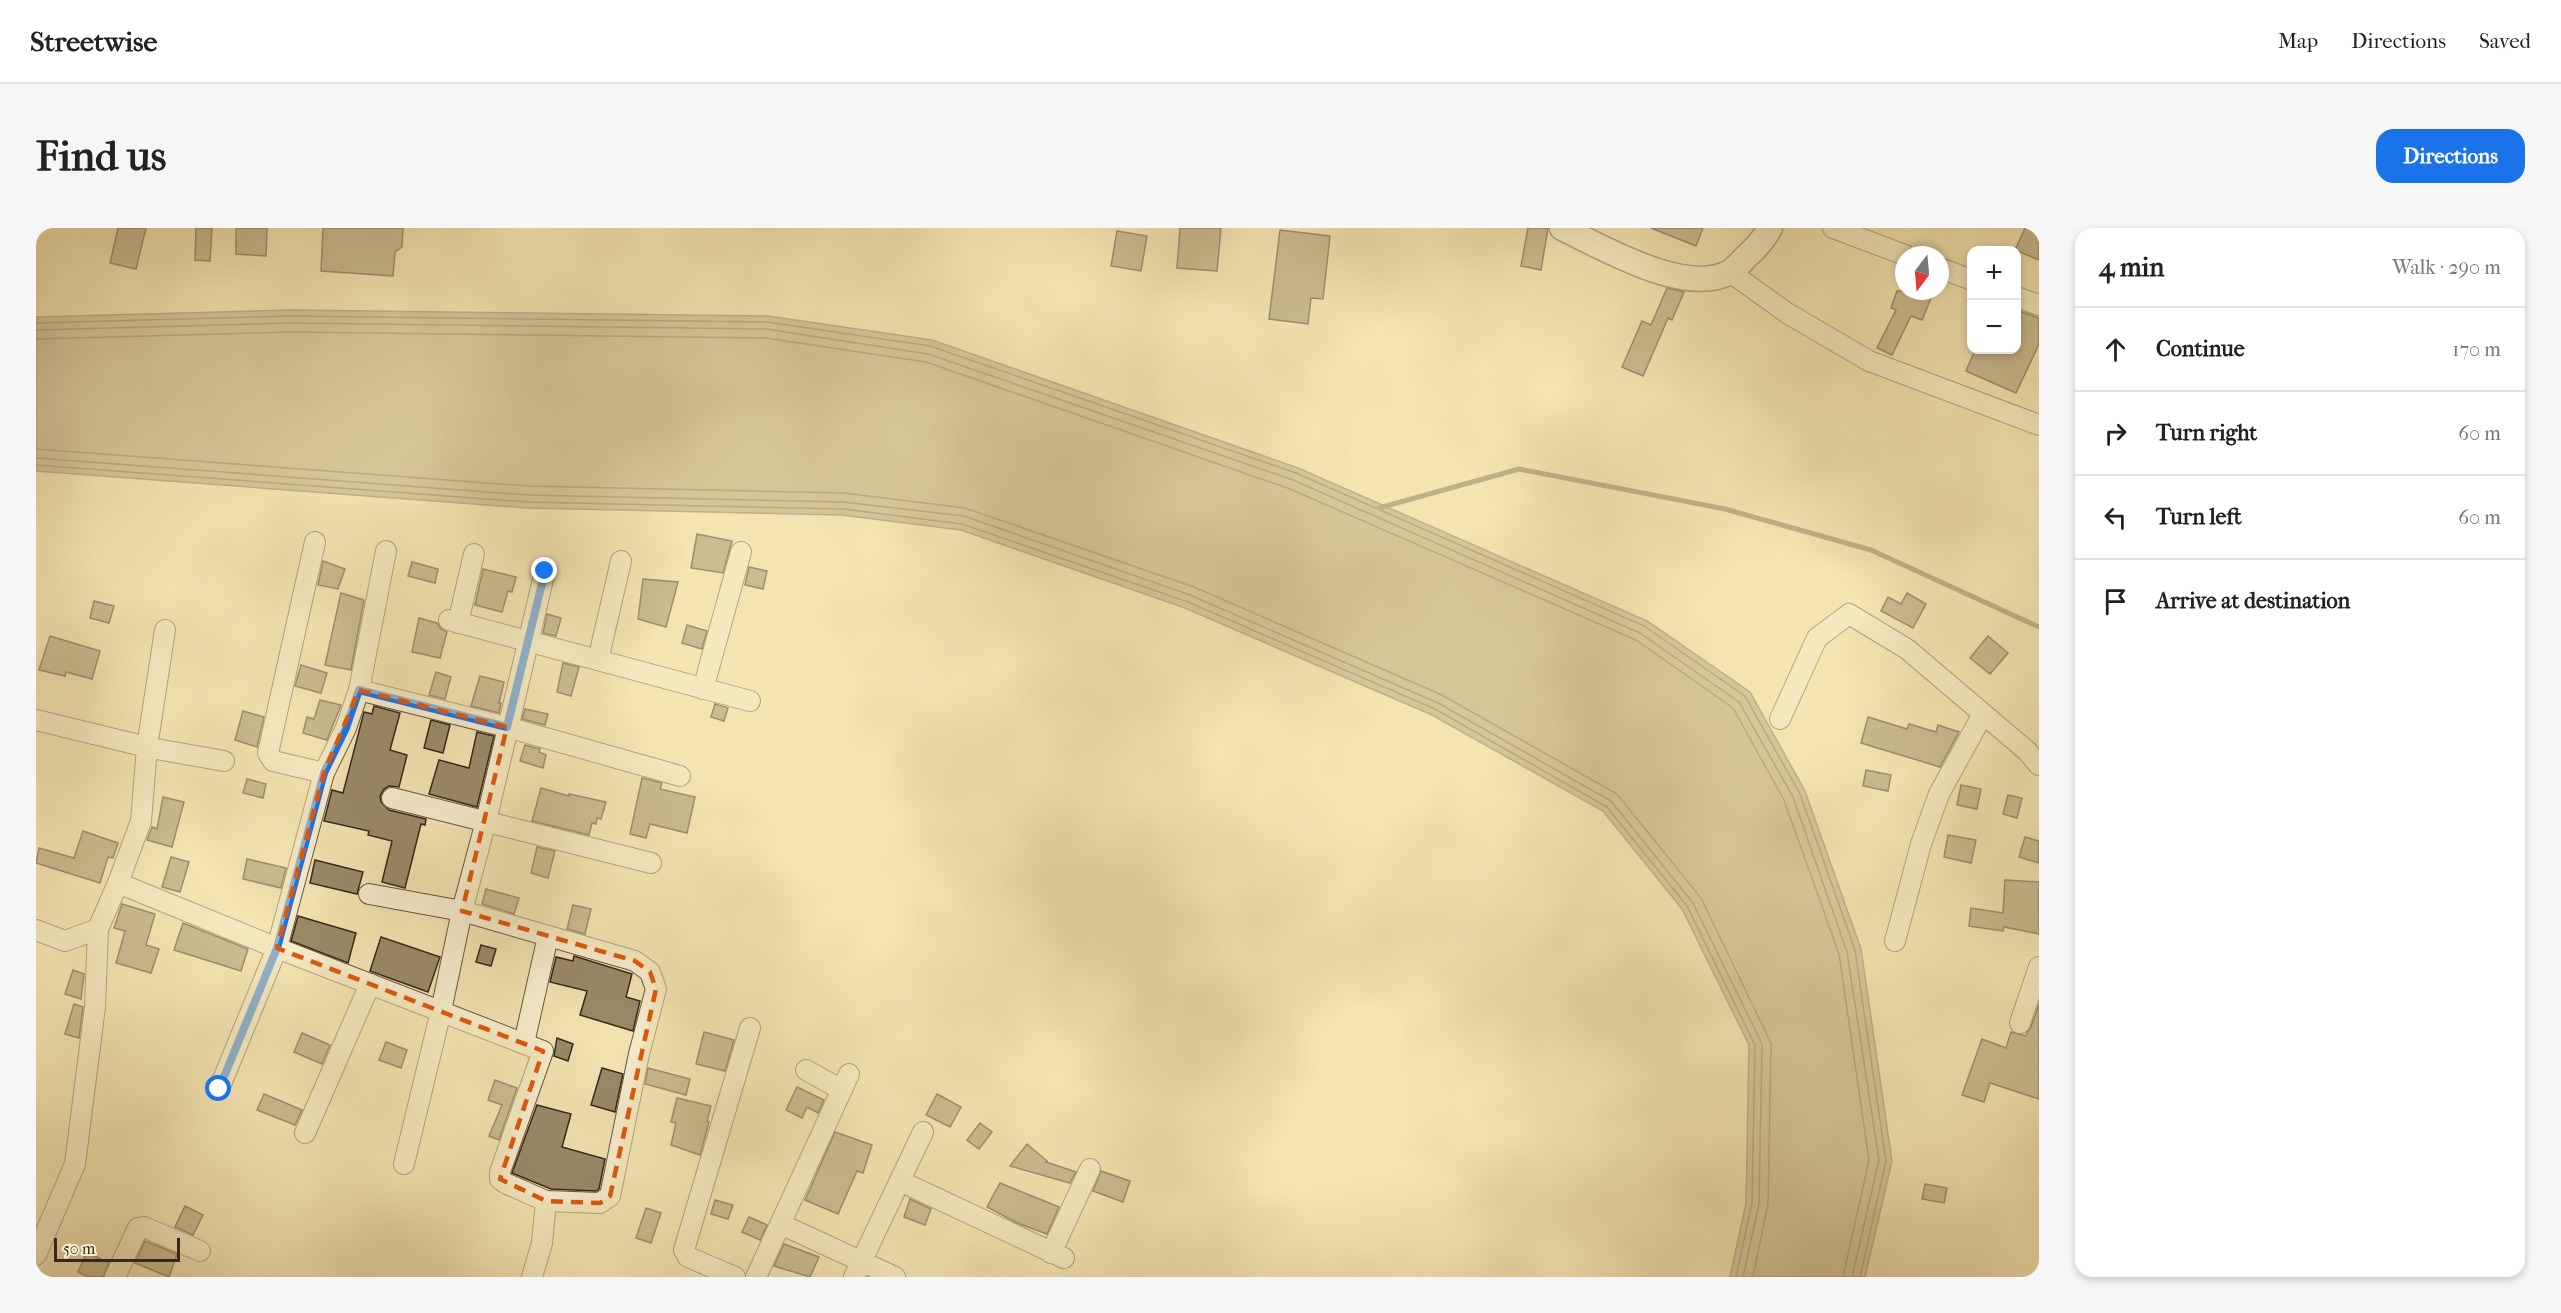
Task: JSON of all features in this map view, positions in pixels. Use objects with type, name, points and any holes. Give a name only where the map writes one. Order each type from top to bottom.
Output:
[{"type":"street","points":[[1562,228],[1641,266],[1677,277],[1710,279],[1730,272],[1759,244],[1770,228]]},
{"type":"street","points":[[1833,228],[1895,251]]},
{"type":"street","points":[[1949,271],[1967,278]]},
{"type":"street","points":[[1730,272],[1787,313],[1869,361],[2039,425]]},
{"type":"street","points":[[2021,299],[2039,305]]},
{"type":"street","points":[[315,542],[268,753],[273,761],[324,773]]},
{"type":"street","points":[[219,1089],[277,948],[324,773],[346,728],[359,690],[386,551]]},
{"type":"street","points":[[703,689],[741,552]]},
{"type":"street","points":[[474,554],[454,622],[750,701]]},
{"type":"street","points":[[598,660],[621,561]]},
{"type":"street","points":[[404,1164],[441,1011],[462,911],[486,821],[545,571]]},
{"type":"street","points":[[1780,718],[1817,638],[1848,614],[1907,650],[2027,751],[2039,765]]},
{"type":"street","points":[[38,1246],[75,1164],[95,1007],[98,929],[141,821],[147,747],[165,630]]},
{"type":"street","points":[[359,690],[507,727],[680,776]]},
{"type":"street","points":[[1895,941],[1921,844],[1939,794],[1983,714]]},
{"type":"street","points":[[36,720],[147,747],[224,761]]},
{"type":"street","points":[[392,798],[651,863]]},
{"type":"street","points":[[118,883],[277,948],[543,1051],[500,1172],[500,1179],[546,1201],[600,1203],[610,1196],[639,1054],[656,990],[650,972],[635,961],[462,911],[369,894]]},
{"type":"street","points":[[36,930],[65,941],[98,929]]},
{"type":"street","points":[[524,1043],[548,936]]},
{"type":"street","points":[[2020,1023],[2039,967]]},
{"type":"street","points":[[305,1133],[370,984]]},
{"type":"street","points":[[735,1277],[687,1257],[684,1250],[750,1028]]},
{"type":"street","points":[[756,1277],[845,1082],[806,1070]]},
{"type":"street","points":[[857,1269],[923,1132]]},
{"type":"street","points":[[900,1181],[1057,1255],[1090,1169]]},
{"type":"street","points":[[532,1277],[542,1243],[546,1201]]},
{"type":"street","points":[[116,1277],[138,1228],[144,1227],[200,1251]]},
{"type":"street","points":[[789,1228],[857,1269],[895,1277]]},
{"type":"highlighted area","points":[[359,690],[507,727],[462,911],[635,961],[650,972],[656,989],[610,1196],[600,1203],[546,1201],[500,1179],[543,1051],[277,948],[324,773]]},
{"type":"water","points":[[290,310],[768,316],[932,340],[1298,468],[1647,621],[1750,692],[1805,791],[1861,949],[1892,1161],[1865,1277],[1730,1277],[1746,1203],[1749,1045],[1682,909],[1603,811],[1432,715],[1185,608],[961,530],[842,515],[527,508],[36,471],[36,317]]},
{"type":"building","points":[[118,228],[146,228],[136,269],[110,263]]},
{"type":"building","points":[[196,228],[212,228],[210,261],[195,260]]},
{"type":"building","points":[[236,228],[267,228],[266,256],[236,254]]},
{"type":"building","points":[[323,228],[403,228],[402,247],[395,252],[393,276],[321,271]]},
{"type":"building","points":[[1180,228],[1221,228],[1217,271],[1177,268]]},
{"type":"building","points":[[1528,228],[1548,228],[1541,270],[1521,266]]},
{"type":"building","points":[[1651,228],[1703,228],[1696,246]]},
{"type":"building","points":[[2025,228],[2039,228],[2039,260],[2021,252],[2021,246],[2017,246]]},
{"type":"building","points":[[1280,230],[1330,236],[1323,299],[1311,298],[1308,324],[1269,319]]},
{"type":"building","points":[[1117,231],[1147,236],[1141,271],[1111,266]]},
{"type":"building","points":[[1667,288],[1684,292],[1672,320],[1668,318],[1643,376],[1622,367],[1642,321],[1651,325]]},
{"type":"building","points":[[1895,297],[1895,300],[1930,300],[1922,320],[1911,316],[1892,355],[1877,348],[1896,310],[1891,308]]},
{"type":"building","points":[[2021,312],[2039,318],[2039,344],[2016,393],[1966,371],[1973,354],[2021,354]]},
{"type":"building","points":[[697,534],[732,541],[723,573],[691,568]]},
{"type":"building","points":[[323,561],[345,569],[338,589],[318,585]]},
{"type":"building","points":[[412,562],[438,569],[435,583],[408,576]]},
{"type":"building","points":[[749,567],[767,571],[763,589],[745,585]]},
{"type":"building","points":[[483,569],[516,577],[512,592],[508,591],[502,612],[475,605]]},
{"type":"building","points":[[643,579],[678,582],[666,627],[638,619]]},
{"type":"building","points":[[341,593],[364,600],[351,670],[325,665]]},
{"type":"building","points":[[1907,593],[1926,604],[1913,628],[1881,611],[1888,597],[1901,604]]},
{"type":"building","points":[[94,601],[114,606],[109,623],[90,618]]},
{"type":"building","points":[[547,614],[561,618],[556,636],[543,633]]},
{"type":"building","points":[[419,618],[437,623],[447,632],[440,658],[412,652]]},
{"type":"building","points":[[687,625],[707,631],[702,649],[682,643]]},
{"type":"building","points":[[50,636],[100,651],[92,679],[66,672],[65,676],[39,670]]},
{"type":"building","points":[[1988,636],[2008,653],[1990,674],[1970,658]]},
{"type":"building","points":[[563,663],[579,667],[571,696],[557,692]]},
{"type":"building","points":[[301,665],[327,673],[321,693],[295,686]]},
{"type":"building","points":[[436,672],[451,677],[445,699],[429,695]]},
{"type":"building","points":[[480,676],[504,682],[499,713],[471,706]]},
{"type":"building","points":[[320,700],[341,705],[327,740],[303,733],[307,717],[314,719]]},
{"type":"building","points":[[715,704],[728,708],[724,721],[711,717]]},
{"type":"building","points":[[374,706],[400,713],[390,750],[407,755],[399,787],[389,786],[384,789],[380,796],[381,802],[389,810],[426,819],[425,825],[421,824],[405,888],[382,882],[392,841],[368,835],[369,831],[324,821],[332,790],[343,793],[364,712],[372,714]]},
{"type":"building","points":[[525,709],[548,714],[545,725],[522,719]]},
{"type":"building","points":[[243,711],[264,717],[257,747],[235,740]]},
{"type":"building","points":[[1868,717],[1907,729],[1909,724],[1936,732],[1938,725],[1959,732],[1940,767],[1861,743]]},
{"type":"building","points":[[431,720],[450,725],[443,753],[424,748]]},
{"type":"building","points":[[477,732],[494,736],[477,807],[429,794],[439,760],[469,768]]},
{"type":"building","points":[[525,745],[540,749],[539,752],[546,755],[543,768],[520,761]]},
{"type":"building","points":[[1866,770],[1891,775],[1888,791],[1863,786]]},
{"type":"building","points":[[642,778],[662,783],[660,789],[695,797],[687,833],[650,824],[646,838],[630,834]]},
{"type":"building","points":[[247,779],[266,784],[263,798],[243,793]]},
{"type":"building","points":[[1961,785],[1981,789],[1977,809],[1957,805]]},
{"type":"building","points":[[541,788],[569,796],[569,794],[606,802],[601,819],[597,818],[596,824],[592,823],[589,835],[532,821]]},
{"type":"building","points":[[2008,795],[2022,798],[2017,818],[2003,814]]},
{"type":"building","points":[[163,797],[184,802],[172,847],[147,840],[152,827],[157,829]]},
{"type":"building","points":[[83,831],[118,843],[113,858],[108,857],[100,883],[36,863],[39,848],[74,858]]},
{"type":"building","points":[[1948,835],[1976,840],[1971,863],[1944,857]]},
{"type":"building","points":[[2025,837],[2039,841],[2039,863],[2019,857]]},
{"type":"building","points":[[537,847],[555,851],[548,878],[531,873]]},
{"type":"building","points":[[171,857],[189,862],[180,892],[162,887]]},
{"type":"building","points":[[247,859],[286,868],[281,888],[243,879]]},
{"type":"building","points":[[315,860],[363,872],[357,894],[310,883]]},
{"type":"building","points":[[2005,880],[2039,882],[2039,934],[2004,927],[2003,931],[1969,926],[1971,908],[2003,913]]},
{"type":"building","points":[[486,889],[519,898],[514,914],[482,904]]},
{"type":"building","points":[[122,904],[155,914],[146,945],[159,949],[151,973],[116,963],[125,931],[114,928]]},
{"type":"building","points":[[573,905],[591,909],[585,934],[567,929]]},
{"type":"building","points":[[298,916],[356,933],[348,963],[291,941]]},
{"type":"building","points":[[183,923],[248,949],[241,971],[174,950]]},
{"type":"building","points":[[381,937],[440,957],[428,992],[370,971]]},
{"type":"building","points":[[481,945],[496,949],[491,966],[476,962]]},
{"type":"building","points":[[574,956],[632,974],[626,997],[640,1001],[633,1031],[580,1015],[587,991],[550,982],[556,957],[573,961]]},
{"type":"building","points":[[73,970],[84,974],[81,999],[65,994]]},
{"type":"building","points":[[74,1004],[83,1007],[79,1038],[65,1034]]},
{"type":"building","points":[[2039,1004],[2039,1099],[1990,1083],[1984,1102],[1962,1095],[1982,1039],[2006,1048],[2011,1032],[2025,1036],[2031,1027]]},
{"type":"building","points":[[704,1032],[734,1040],[725,1071],[696,1064]]},
{"type":"building","points":[[302,1033],[330,1045],[322,1064],[294,1052]]},
{"type":"building","points":[[557,1038],[573,1044],[568,1061],[554,1056]]},
{"type":"building","points":[[386,1042],[407,1050],[401,1068],[379,1060]]},
{"type":"building","points":[[602,1068],[623,1074],[615,1112],[591,1105]]},
{"type":"building","points":[[648,1068],[690,1079],[686,1095],[645,1084]]},
{"type":"building","points":[[495,1080],[517,1088],[499,1140],[489,1136],[502,1105],[488,1100]]},
{"type":"building","points":[[797,1087],[824,1100],[818,1113],[807,1107],[802,1118],[786,1110]]},
{"type":"building","points":[[264,1094],[302,1110],[295,1125],[257,1110]]},
{"type":"building","points":[[937,1094],[961,1107],[950,1127],[926,1115]]},
{"type":"building","points":[[677,1098],[711,1106],[700,1155],[671,1145],[676,1123],[671,1122]]},
{"type":"building","points":[[537,1105],[571,1114],[562,1147],[605,1159],[599,1189],[596,1191],[551,1189],[512,1173]]},
{"type":"building","points":[[980,1123],[992,1132],[979,1149],[967,1140]]},
{"type":"building","points":[[835,1132],[872,1145],[863,1173],[857,1171],[838,1214],[805,1200]]},
{"type":"building","points":[[1027,1144],[1046,1162],[1076,1172],[1070,1183],[1010,1166]]},
{"type":"building","points":[[1101,1171],[1130,1181],[1123,1202],[1093,1191]]},
{"type":"building","points":[[1000,1183],[1059,1207],[1047,1234],[1017,1223],[987,1207]]},
{"type":"building","points":[[1925,1184],[1947,1188],[1944,1203],[1922,1199]]},
{"type":"building","points":[[910,1199],[931,1209],[925,1225],[904,1217]]},
{"type":"building","points":[[715,1200],[733,1205],[728,1219],[711,1214]]},
{"type":"building","points":[[185,1206],[203,1215],[193,1235],[175,1227]]},
{"type":"building","points":[[646,1208],[661,1213],[651,1243],[636,1238]]},
{"type":"building","points":[[749,1217],[767,1225],[760,1240],[742,1232]]},
{"type":"building","points":[[145,1241],[177,1254],[169,1277],[135,1263]]},
{"type":"building","points":[[784,1244],[819,1257],[810,1277],[774,1266]]},
{"type":"building","points":[[87,1252],[109,1263],[103,1277],[88,1277],[78,1272]]},
{"type":"waterway","points":[[1379,508],[1519,469],[1725,509],[1871,550],[2039,627]]},
{"type":"route","points":[[219,1089],[277,948],[324,773],[346,728],[359,690],[507,727],[545,571]]}]
